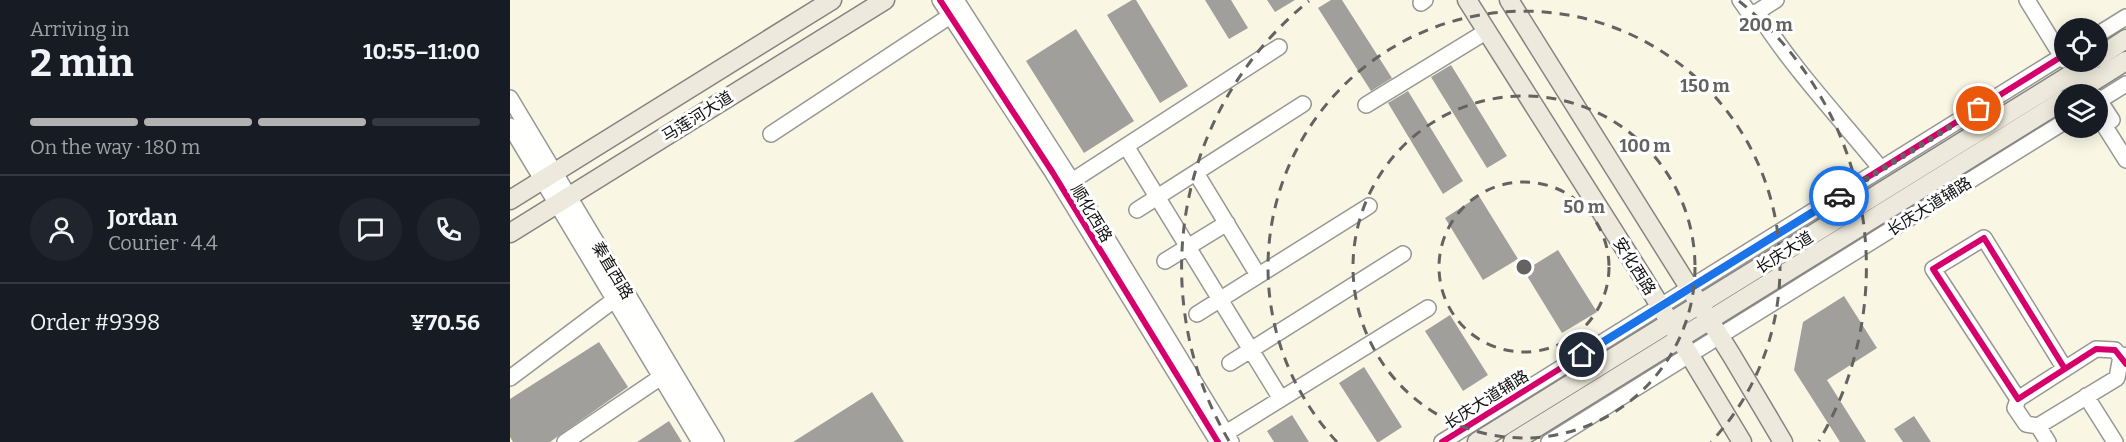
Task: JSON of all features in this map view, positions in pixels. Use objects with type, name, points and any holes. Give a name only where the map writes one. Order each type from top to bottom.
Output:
[{"type":"main road","name":"马莲河大道","points":[[510,200],[832,0]]},
{"type":"main road","name":"马莲河大道","points":[[510,233],[885,0]]},
{"type":"main road","name":"安化西路","points":[[1467,0],[1670,322],[1742,442]]},
{"type":"main road","name":"安化西路","points":[[1509,0],[1783,442]]},
{"type":"main road","points":[[2108,51],[2126,39]]},
{"type":"main road","name":"长庆大道","points":[[1477,442],[1699,304],[2081,78],[2126,62]]},
{"type":"main road","name":"长庆大道","points":[[1513,442],[1685,347],[2054,107]]},
{"type":"street","name":"顺化西路","points":[[940,0],[1225,439]]},
{"type":"street","name":"顺化西路","points":[[956,0],[1071,181],[1225,439]]},
{"type":"street","points":[[1740,0],[1749,13],[1757,12],[1776,0]]},
{"type":"street","points":[[2027,0],[2126,143]]},
{"type":"street","points":[[2037,0],[2126,160]]},
{"type":"street","points":[[1757,12],[1776,43],[1808,84],[1881,169]]},
{"type":"street","points":[[771,134],[950,16]]},
{"type":"street","points":[[2108,28],[2126,17]]},
{"type":"street","points":[[1366,105],[1487,31]]},
{"type":"street","points":[[1071,181],[1279,47]]},
{"type":"street","name":"长庆大道辅路","points":[[1442,442],[1881,169],[2081,78],[2126,84]]},
{"type":"street","name":"秦直西路","points":[[510,98],[548,176]]},
{"type":"street","points":[[1137,210],[1303,104]]},
{"type":"street","name":"秦直西路","points":[[510,126],[548,176],[716,442]]},
{"type":"street","name":"长庆大道辅路","points":[[1714,328],[2054,128]]},
{"type":"street","points":[[1126,146],[1281,399]]},
{"type":"street","points":[[1196,173],[1258,275]]},
{"type":"street","name":"秦直西路","points":[[563,200],[614,300],[700,442]]},
{"type":"street","points":[[1197,314],[1369,206]]},
{"type":"street","points":[[1165,261],[1227,223]]},
{"type":"street","points":[[2018,399],[1933,269],[1983,238],[2065,369]]},
{"type":"street","points":[[1230,363],[1403,254]]},
{"type":"street","points":[[510,378],[614,300]]},
{"type":"street","points":[[1225,439],[1281,399],[1428,308]]},
{"type":"street","points":[[1549,442],[1685,347]]},
{"type":"street","points":[[2096,349],[2115,350],[2124,358],[2117,378],[2038,426],[2026,424],[2015,408],[2018,399],[2096,349]]},
{"type":"street","points":[[565,442],[661,377]]},
{"type":"street","points":[[2086,396],[2115,442]]},
{"type":"street","points":[[2038,426],[2048,442]]},
{"type":"shaded area","points":[[510,0],[2126,0],[2126,442],[510,442]]},
{"type":"building","points":[[1132,0],[1136,0],[1188,86],[1160,103],[1107,15]]},
{"type":"building","points":[[1205,0],[1231,0],[1248,28],[1229,39]]},
{"type":"building","points":[[1267,0],[1295,0],[1275,12]]},
{"type":"building","points":[[1331,0],[1342,0],[1392,78],[1371,91],[1318,8]]},
{"type":"building","points":[[1076,29],[1134,121],[1084,153],[1026,61]]},
{"type":"building","points":[[1451,65],[1507,156],[1487,168],[1431,77]]},
{"type":"building","points":[[1408,91],[1463,181],[1443,194],[1388,103]]},
{"type":"building","points":[[1479,196],[1518,259],[1483,280],[1445,218]]},
{"type":"building","points":[[1558,250],[1597,312],[1562,333],[1524,271]]},
{"type":"building","points":[[1844,296],[1877,348],[1827,380],[1866,442],[1840,442],[1794,370],[1803,322]]},
{"type":"building","points":[[1450,315],[1488,375],[1463,391],[1425,331]]},
{"type":"building","points":[[599,342],[628,387],[550,442],[513,442],[510,437],[510,399]]},
{"type":"building","points":[[1364,367],[1402,427],[1379,442],[1339,383]]},
{"type":"building","points":[[872,392],[904,442],[793,442]]},
{"type":"building","points":[[1292,415],[1309,442],[1274,442],[1267,431]]},
{"type":"building","points":[[1914,416],[1931,442],[1903,442],[1894,429]]},
{"type":"building","points":[[669,421],[682,442],[637,442]]},
{"type":"cycle path","points":[[940,0],[1053,173],[1218,442]]},
{"type":"cycle path","points":[[1442,442],[2054,61]]},
{"type":"cycle path","points":[[2065,369],[1984,238],[1933,269],[2018,399],[2096,349],[2115,350],[2126,364]]},
{"type":"way so far","points":[[1839,196],[1979,109]]},
{"type":"route","points":[[1582,355],[1839,196]]}]
